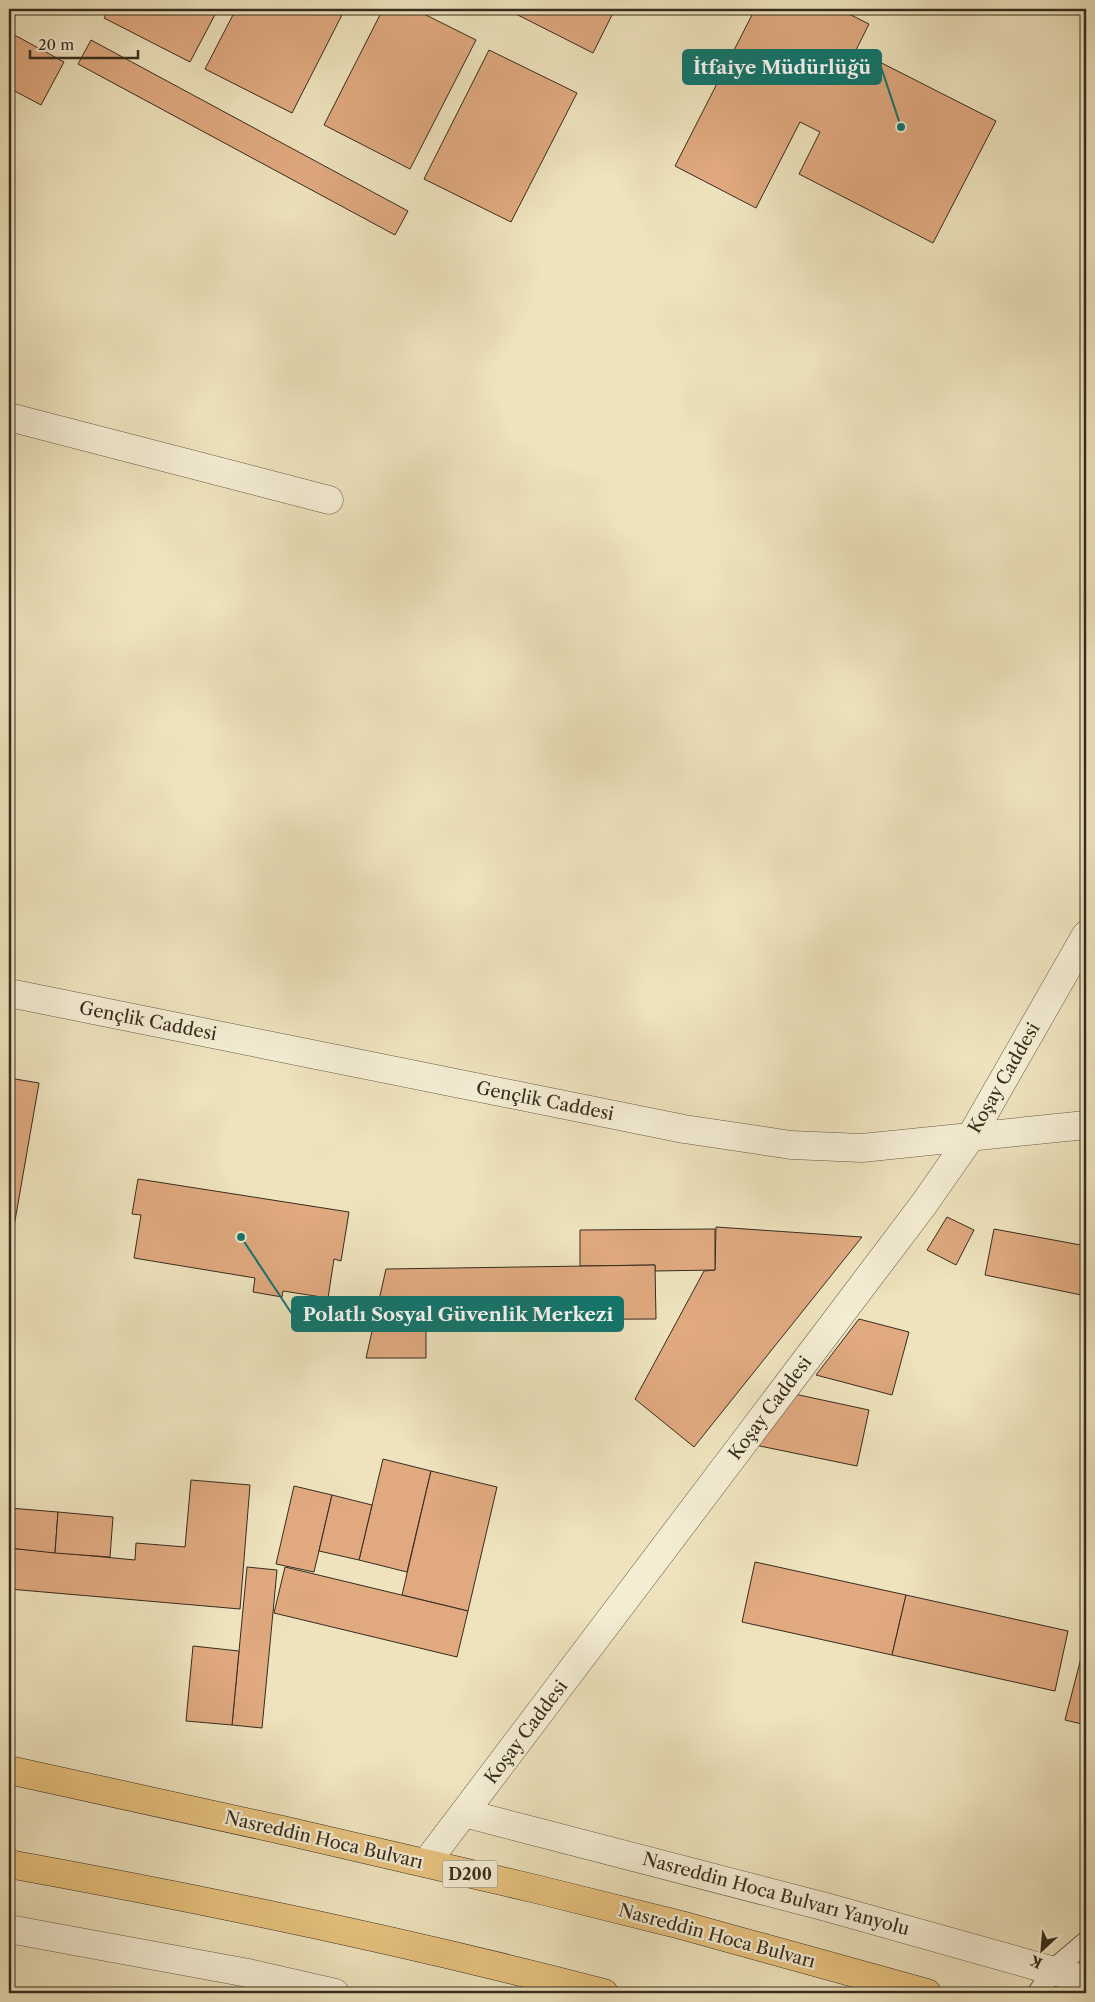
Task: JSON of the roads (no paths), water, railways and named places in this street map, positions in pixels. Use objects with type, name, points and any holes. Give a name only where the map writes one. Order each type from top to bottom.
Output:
[{"type":"highway","name":"Nasreddin Hoca Bulvarı","points":[[9,1770],[426,1863],[681,1925],[927,1993]]},
{"type":"highway","points":[[9,1864],[340,1930],[511,1969],[604,1993]]},
{"type":"street","points":[[9,417],[329,500]]},
{"type":"street","name":"Koşay Caddesi","points":[[426,1863],[924,1204],[970,1138],[1086,935]]},
{"type":"street","name":"Gençlik Caddesi","points":[[9,993],[684,1129],[791,1144],[862,1148],[970,1138],[1057,1126],[1086,1125]]},
{"type":"street","name":"Nasreddin Hoca Bulvarı Yanyolu","points":[[464,1813],[826,1907],[1086,1980]]},
{"type":"street","points":[[9,1929],[248,1973],[335,1993]]},
{"type":"lane","points":[[1038,1993],[1053,1970],[1086,1942]]},
{"type":"place","name":"İtfaiye Müdürlüğü","points":[[901,127]]},
{"type":"place","name":"Polatlı Sosyal Güvenlik Merkezi","points":[[241,1237]]}]
